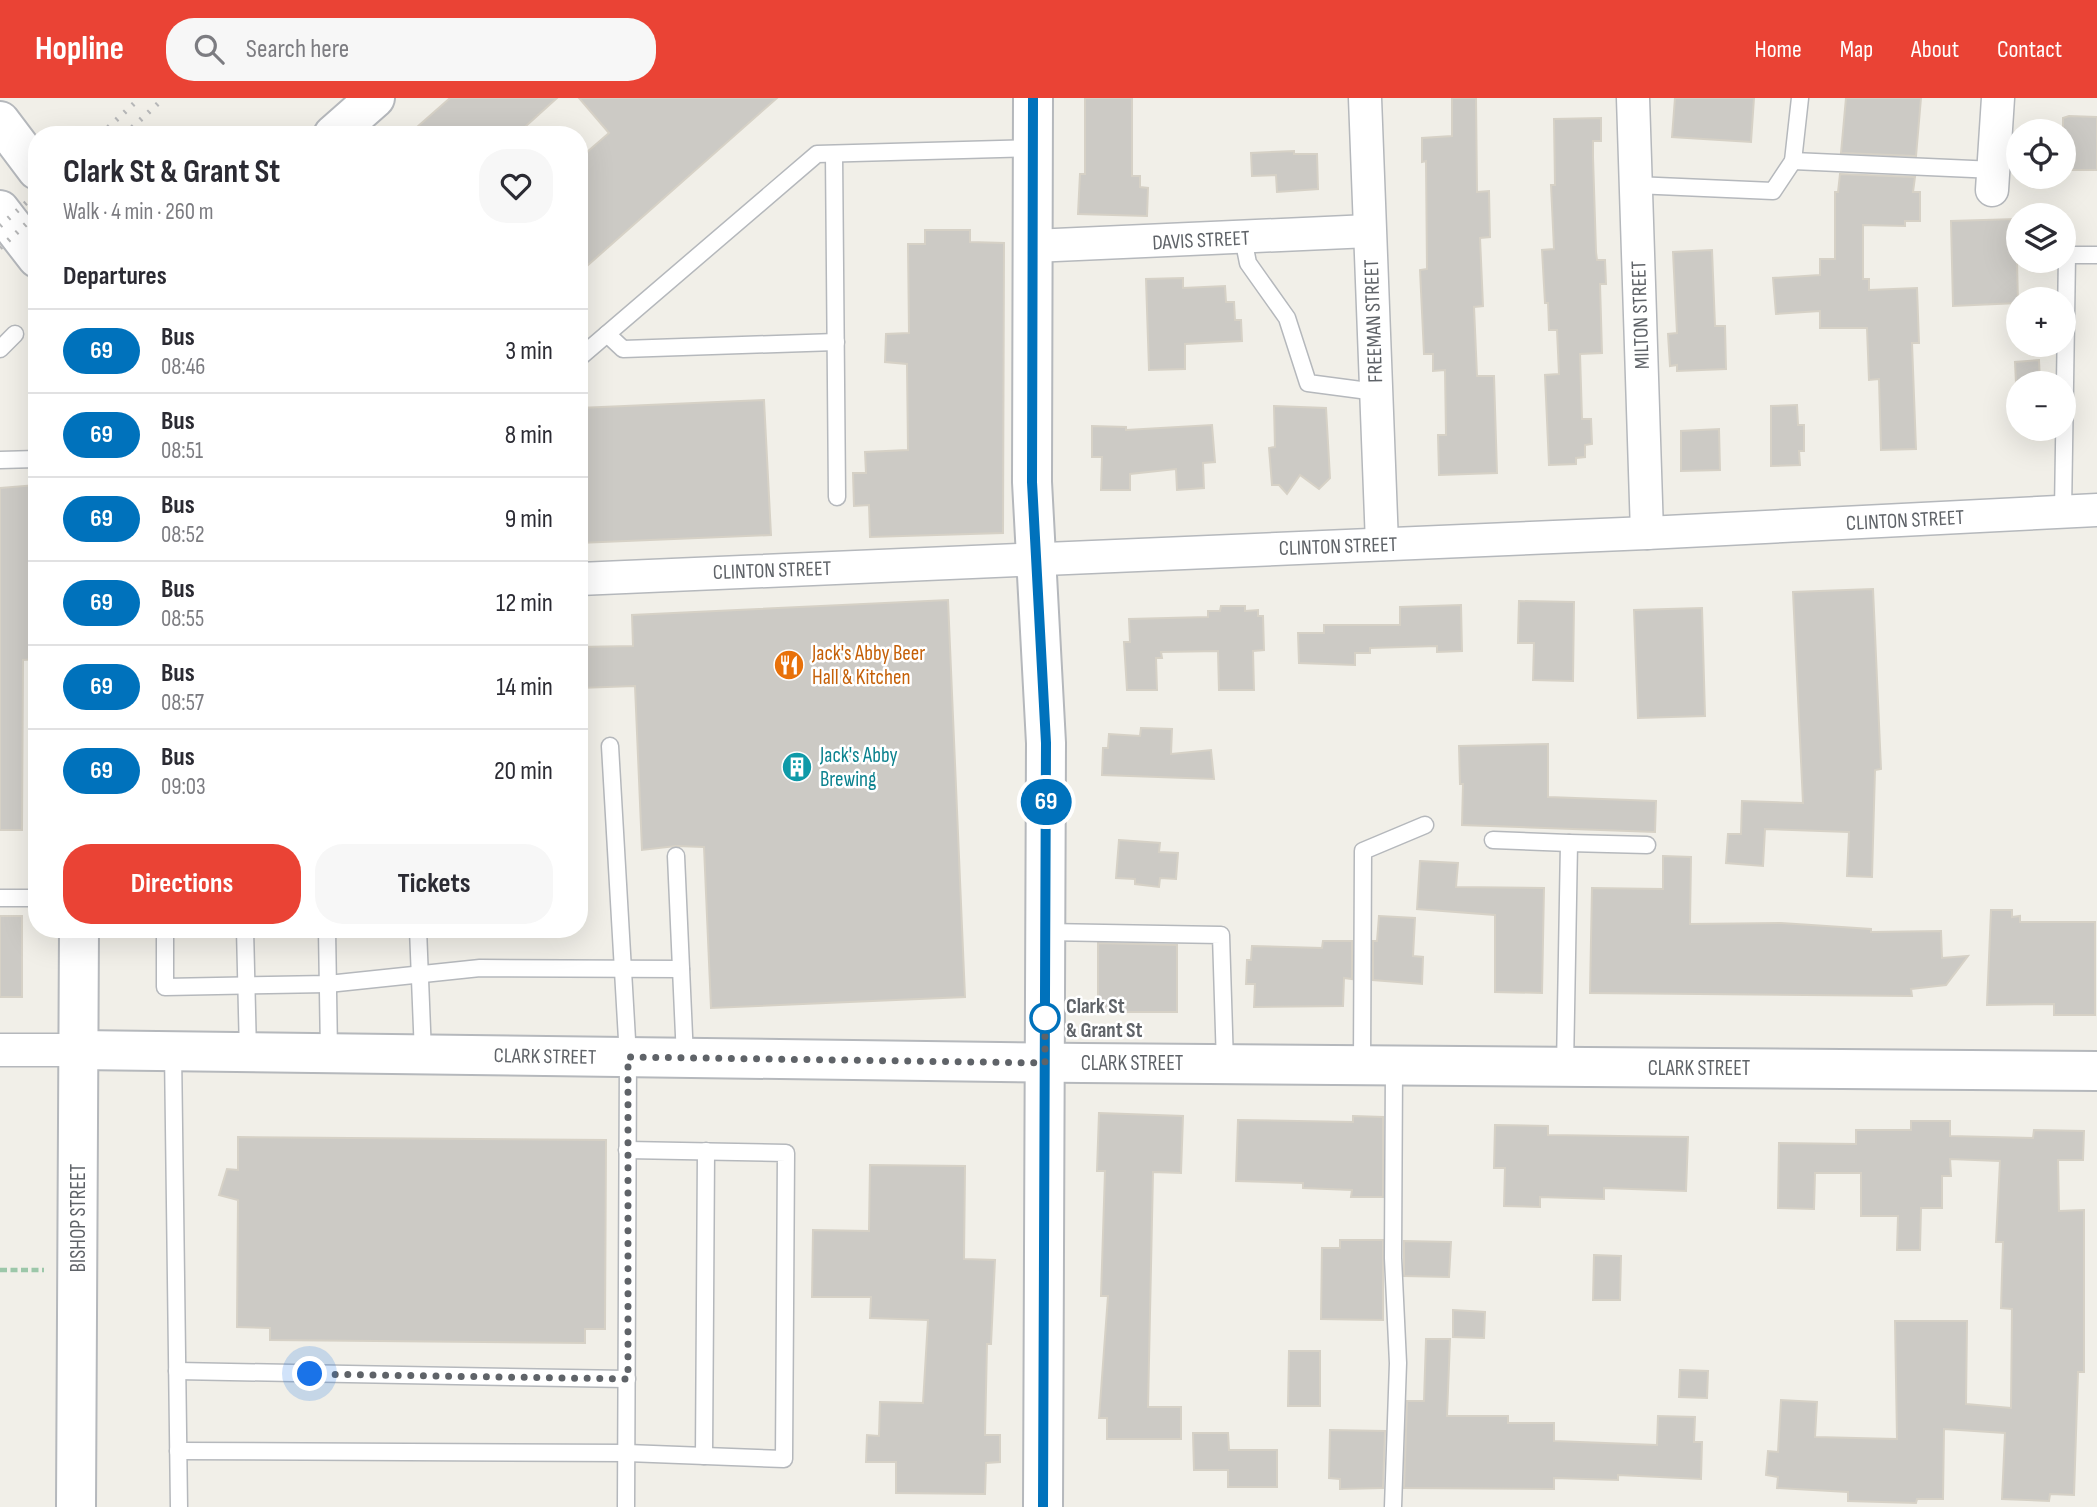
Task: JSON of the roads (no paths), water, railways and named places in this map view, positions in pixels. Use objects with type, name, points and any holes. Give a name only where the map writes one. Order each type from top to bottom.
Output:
[{"type":"street","points":[[343,126],[375,98]]},
{"type":"street","points":[[1033,98],[1032,482],[1046,729],[1043,1507]]},
{"type":"street","name":"FREEMAN STREET","points":[[1365,98],[1382,544]]},
{"type":"street","name":"MILTON STREET","points":[[1633,98],[1647,533]]},
{"type":"street","points":[[1994,180],[1998,98]]},
{"type":"street","points":[[0,121],[28,158]]},
{"type":"street","points":[[0,210],[28,246]]},
{"type":"street","name":"DAVIS STREET","points":[[1033,246],[1369,231]]},
{"type":"street","name":"CLINTON STREET","points":[[588,579],[1647,533],[2097,510]]},
{"type":"street","name":"BISHOP STREET","points":[[76,1507],[79,938]]},
{"type":"street","name":"CLARK STREET","points":[[0,1050],[1045,1063],[2097,1071]]},
{"type":"lane","points":[[1635,185],[1773,191],[1793,161],[1800,98]]},
{"type":"lane","points":[[588,350],[817,154],[1033,148]]},
{"type":"lane","points":[[834,154],[837,497]]},
{"type":"lane","points":[[1793,161],[1994,180]]},
{"type":"lane","points":[[1242,237],[1248,263],[1287,318],[1308,383],[1376,393]]},
{"type":"lane","points":[[2063,512],[2067,255],[2097,255]]},
{"type":"lane","points":[[0,349],[15,334]]},
{"type":"lane","points":[[607,334],[623,349],[835,342]]},
{"type":"lane","points":[[0,460],[28,458]]},
{"type":"lane","points":[[610,746],[628,1057],[626,1507]]},
{"type":"lane","points":[[1393,1507],[1398,1363],[1393,1258],[1363,850],[1425,825]]},
{"type":"lane","points":[[1493,840],[1647,845]]},
{"type":"lane","points":[[1565,1067],[1569,843]]},
{"type":"lane","points":[[676,856],[685,1058]]},
{"type":"lane","points":[[0,898],[28,898]]},
{"type":"lane","points":[[1046,932],[1221,935],[1225,1064]]},
{"type":"lane","points":[[165,938],[165,987],[328,984],[480,968],[623,971],[681,969]]},
{"type":"lane","points":[[245,938],[248,1052]]},
{"type":"lane","points":[[327,938],[329,1054]]},
{"type":"lane","points":[[418,938],[423,1055]]},
{"type":"lane","points":[[173,1051],[179,1507]]},
{"type":"lane","points":[[178,1451],[627,1453],[784,1459],[786,1153],[628,1150]]},
{"type":"lane","points":[[704,1456],[706,1152]]},
{"type":"lane","points":[[177,1371],[628,1379]]},
{"type":"railway","points":[[110,126],[140,98]]},
{"type":"railway","points":[[134,126],[164,98]]},
{"type":"railway","points":[[0,226],[28,201]]},
{"type":"railway","points":[[0,248],[28,222]]},
{"type":"place","name":"Jack's Abby Beer Hall & Kitchen","points":[[789,665]]},
{"type":"place","name":"Jack's Abby Brewing","points":[[797,767]]},
{"type":"place","name":"Clark St & Grant St","points":[[1045,1018]]}]
